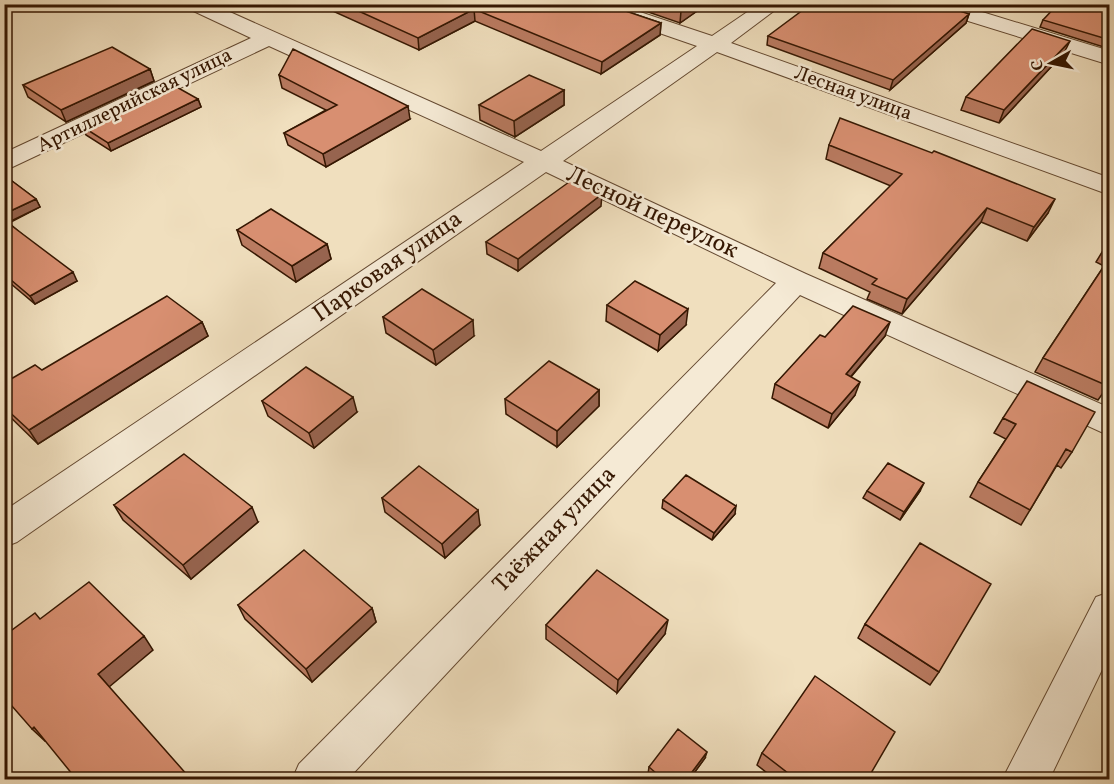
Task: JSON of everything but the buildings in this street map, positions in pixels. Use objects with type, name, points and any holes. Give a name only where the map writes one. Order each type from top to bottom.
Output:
[{"type":"street","name":"Лесной переулок","points":[[194,4],[266,39],[543,161],[796,281],[1110,423]]},
{"type":"street","name":"Лесная улица","points":[[594,4],[717,45],[1110,187]]},
{"type":"street","name":"Парковая улица","points":[[4,531],[543,161],[717,45],[773,4]]},
{"type":"street","points":[[933,4],[1110,58]]},
{"type":"street","name":"Артиллерийская улица","points":[[4,164],[266,39]]},
{"type":"street","name":"Таёжная улица","points":[[315,780],[796,281]]},
{"type":"street","points":[[1025,780],[1110,610]]}]
